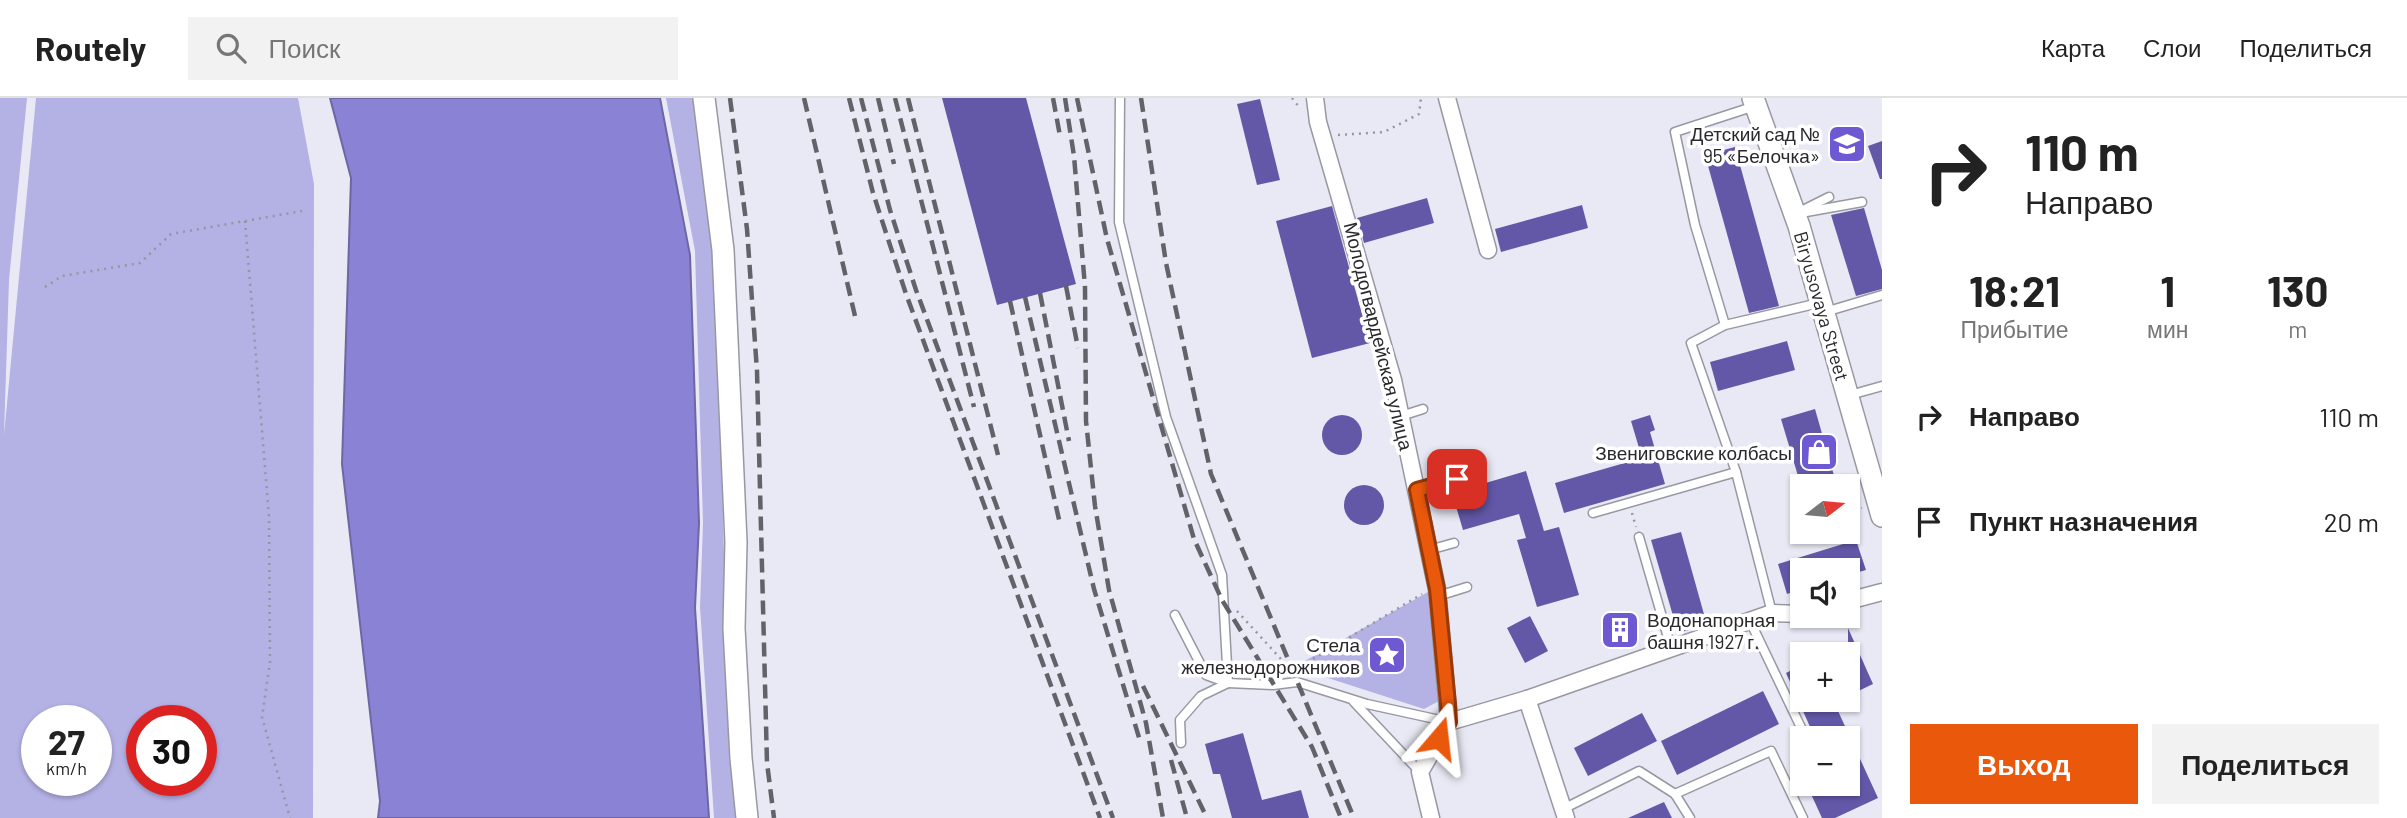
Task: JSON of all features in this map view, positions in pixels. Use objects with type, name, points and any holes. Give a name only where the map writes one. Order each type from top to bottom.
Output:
[{"type":"main road","points":[[704,98],[723,250],[736,541],[734,628],[747,818]]},
{"type":"main road","name":"Biryusovaya Street","points":[[1755,102],[1795,214],[1882,516]]},
{"type":"street","name":"Молодогвардейская улица","points":[[1315,98],[1323,136],[1353,235],[1401,416],[1417,490],[1437,590],[1449,722]]},
{"type":"street","points":[[1447,98],[1488,250]]},
{"type":"street","points":[[1860,598],[1882,592]]},
{"type":"street","points":[[1431,818],[1420,772],[1449,722],[1527,699],[1772,613],[1790,614]]},
{"type":"street","points":[[1527,699],[1564,813]]},
{"type":"lane","points":[[1121,98],[1119,222],[1166,417],[1222,575],[1228,683]]},
{"type":"lane","points":[[1725,325],[1695,225],[1675,132],[1755,102]]},
{"type":"lane","points":[[1795,214],[1829,197]]},
{"type":"lane","points":[[1795,214],[1862,202]]},
{"type":"lane","points":[[1772,613],[1736,472],[1691,343],[1725,325],[1882,295]]},
{"type":"lane","points":[[1847,396],[1882,386]]},
{"type":"lane","points":[[1401,416],[1423,409]]},
{"type":"lane","points":[[1593,513],[1736,472]]},
{"type":"lane","points":[[1417,490],[1457,479]]},
{"type":"lane","points":[[1639,537],[1672,649]]},
{"type":"lane","points":[[1429,550],[1454,543]]},
{"type":"lane","points":[[1437,590],[1467,587]]},
{"type":"lane","points":[[1175,615],[1206,675],[1228,683],[1273,685],[1297,682],[1352,699],[1449,722]]},
{"type":"lane","points":[[1750,620],[1800,726]]},
{"type":"lane","points":[[1181,743],[1180,720],[1201,696],[1228,683]]},
{"type":"lane","points":[[1352,699],[1420,772]]},
{"type":"lane","points":[[1675,794],[1771,751],[1803,818]]},
{"type":"lane","points":[[1564,813],[1639,771],[1675,794],[1689,818]]},
{"type":"path","points":[[1323,136],[1384,132],[1419,114],[1421,98]]},
{"type":"path","points":[[45,287],[62,276],[140,262],[171,234],[302,211]]},
{"type":"path","points":[[245,221],[270,517],[270,662],[262,717],[289,818]]},
{"type":"path","points":[[1629,503],[1639,537]]},
{"type":"path","points":[[1222,594],[1291,670],[1437,590]]},
{"type":"path","points":[[1301,666],[1322,677]]},
{"type":"shaded area","points":[[0,98],[27,98],[9,280],[4,435],[36,98],[298,98],[314,184],[313,818],[0,818]]},
{"type":"shaded area","points":[[330,98],[660,98],[690,255],[699,523],[695,608],[709,818],[378,818],[380,801],[342,464],[351,178]]},
{"type":"shaded area","points":[[666,98],[693,98],[713,250],[721,432],[729,755],[736,818],[714,818],[700,607],[703,523],[695,251]]},
{"type":"shaded area","points":[[1428,592],[1439,701],[1424,709],[1294,667]]},
{"type":"building","points":[[942,98],[1026,98],[1076,284],[997,305]]},
{"type":"building","points":[[1260,99],[1280,180],[1257,185],[1237,104]]},
{"type":"building","points":[[1882,141],[1882,179],[1880,179],[1868,146]]},
{"type":"building","points":[[1735,147],[1779,306],[1749,313],[1705,155]]},
{"type":"building","points":[[1427,198],[1434,223],[1364,243],[1357,218]]},
{"type":"building","points":[[1582,205],[1588,228],[1501,252],[1495,229]]},
{"type":"building","points":[[1332,206],[1370,343],[1312,358],[1276,221]]},
{"type":"building","points":[[1864,208],[1882,270],[1882,289],[1856,296],[1831,215]]},
{"type":"building","points":[[1787,341],[1795,370],[1718,391],[1710,362]]},
{"type":"building","points":[[1815,409],[1834,474],[1797,474],[1781,419]]},
{"type":"building","points":[[1342,415],[1350,416],[1356,421],[1361,427],[1361,443],[1356,449],[1350,454],[1342,455],[1334,454],[1328,449],[1323,443],[1322,435],[1323,427],[1328,421],[1334,416]]},
{"type":"building","points":[[1650,415],[1655,430],[1650,432],[1665,484],[1564,513],[1555,483],[1642,458],[1631,421]]},
{"type":"building","points":[[1526,471],[1544,531],[1559,527],[1579,595],[1537,607],[1517,540],[1526,538],[1519,514],[1463,530],[1452,493]]},
{"type":"building","points":[[1364,485],[1372,486],[1378,491],[1383,497],[1383,513],[1378,519],[1372,524],[1364,525],[1356,524],[1350,519],[1345,513],[1344,505],[1345,497],[1350,491],[1356,486]]},
{"type":"building","points":[[1681,532],[1707,625],[1678,633],[1651,540]]},
{"type":"building","points":[[1843,544],[1857,544],[1866,570],[1860,572],[1860,558],[1798,558]]},
{"type":"building","points":[[1790,560],[1790,593],[1787,594],[1778,564]]},
{"type":"building","points":[[1530,616],[1548,651],[1525,663],[1507,628]]},
{"type":"building","name":"Водонапорная башня 1927 г.","points":[[1620,616],[1629,620],[1633,629],[1629,638],[1620,642],[1611,638],[1607,629],[1611,620]]},
{"type":"building","points":[[1848,628],[1854,642],[1848,642]]},
{"type":"building","points":[[1860,655],[1873,684],[1860,690]]},
{"type":"building","points":[[1763,691],[1779,724],[1677,775],[1661,741]]},
{"type":"building","points":[[1803,712],[1839,712],[1845,726],[1810,726]]},
{"type":"building","points":[[1642,713],[1657,741],[1588,776],[1574,748]]},
{"type":"building","points":[[1243,733],[1262,800],[1301,790],[1309,818],[1232,818],[1220,774],[1213,774],[1205,744]]},
{"type":"building","points":[[1860,759],[1878,798],[1835,818],[1822,818],[1812,796],[1860,796]]},
{"type":"building","points":[[1664,802],[1672,818],[1628,818]]},
{"type":"railway","points":[[730,98],[747,229],[757,371],[767,763],[774,818]]},
{"type":"railway","points":[[804,98],[855,316]]},
{"type":"railway","points":[[849,98],[873,193],[906,294],[1100,818]]},
{"type":"railway","points":[[861,98],[890,210],[916,290],[1113,818]]},
{"type":"railway","points":[[878,98],[894,164]]},
{"type":"railway","points":[[895,98],[974,407]]},
{"type":"railway","points":[[908,98],[998,455]]},
{"type":"railway","points":[[1053,98],[1060,136]]},
{"type":"railway","points":[[1065,98],[1074,156],[1085,287],[1086,421],[1095,506],[1109,590],[1146,723],[1163,818]]},
{"type":"railway","points":[[1077,98],[1107,239],[1194,539],[1222,600],[1312,747],[1341,818]]},
{"type":"railway","points":[[1141,98],[1166,263],[1211,474],[1354,818]]},
{"type":"railway","points":[[1066,286],[1078,348]]},
{"type":"railway","points":[[1040,293],[1069,441]]},
{"type":"railway","points":[[1025,297],[1094,589],[1141,744]]},
{"type":"railway","points":[[1010,301],[1060,524]]},
{"type":"railway","points":[[1143,686],[1207,818]]},
{"type":"railway","points":[[1171,760],[1187,818]]},
{"type":"place","name":"Детский сад № 95 «Белочка»","points":[[1847,144]]},
{"type":"place","name":"Звениговские колбасы","points":[[1819,452]]},
{"type":"place","name":"Водонапорная башня 1927 г.","points":[[1620,630]]},
{"type":"place","name":"Стела железнодорожников","points":[[1387,655]]},
{"type":"route","points":[[1439,738],[1449,722],[1448,704],[1437,589],[1417,490],[1457,479]]}]
